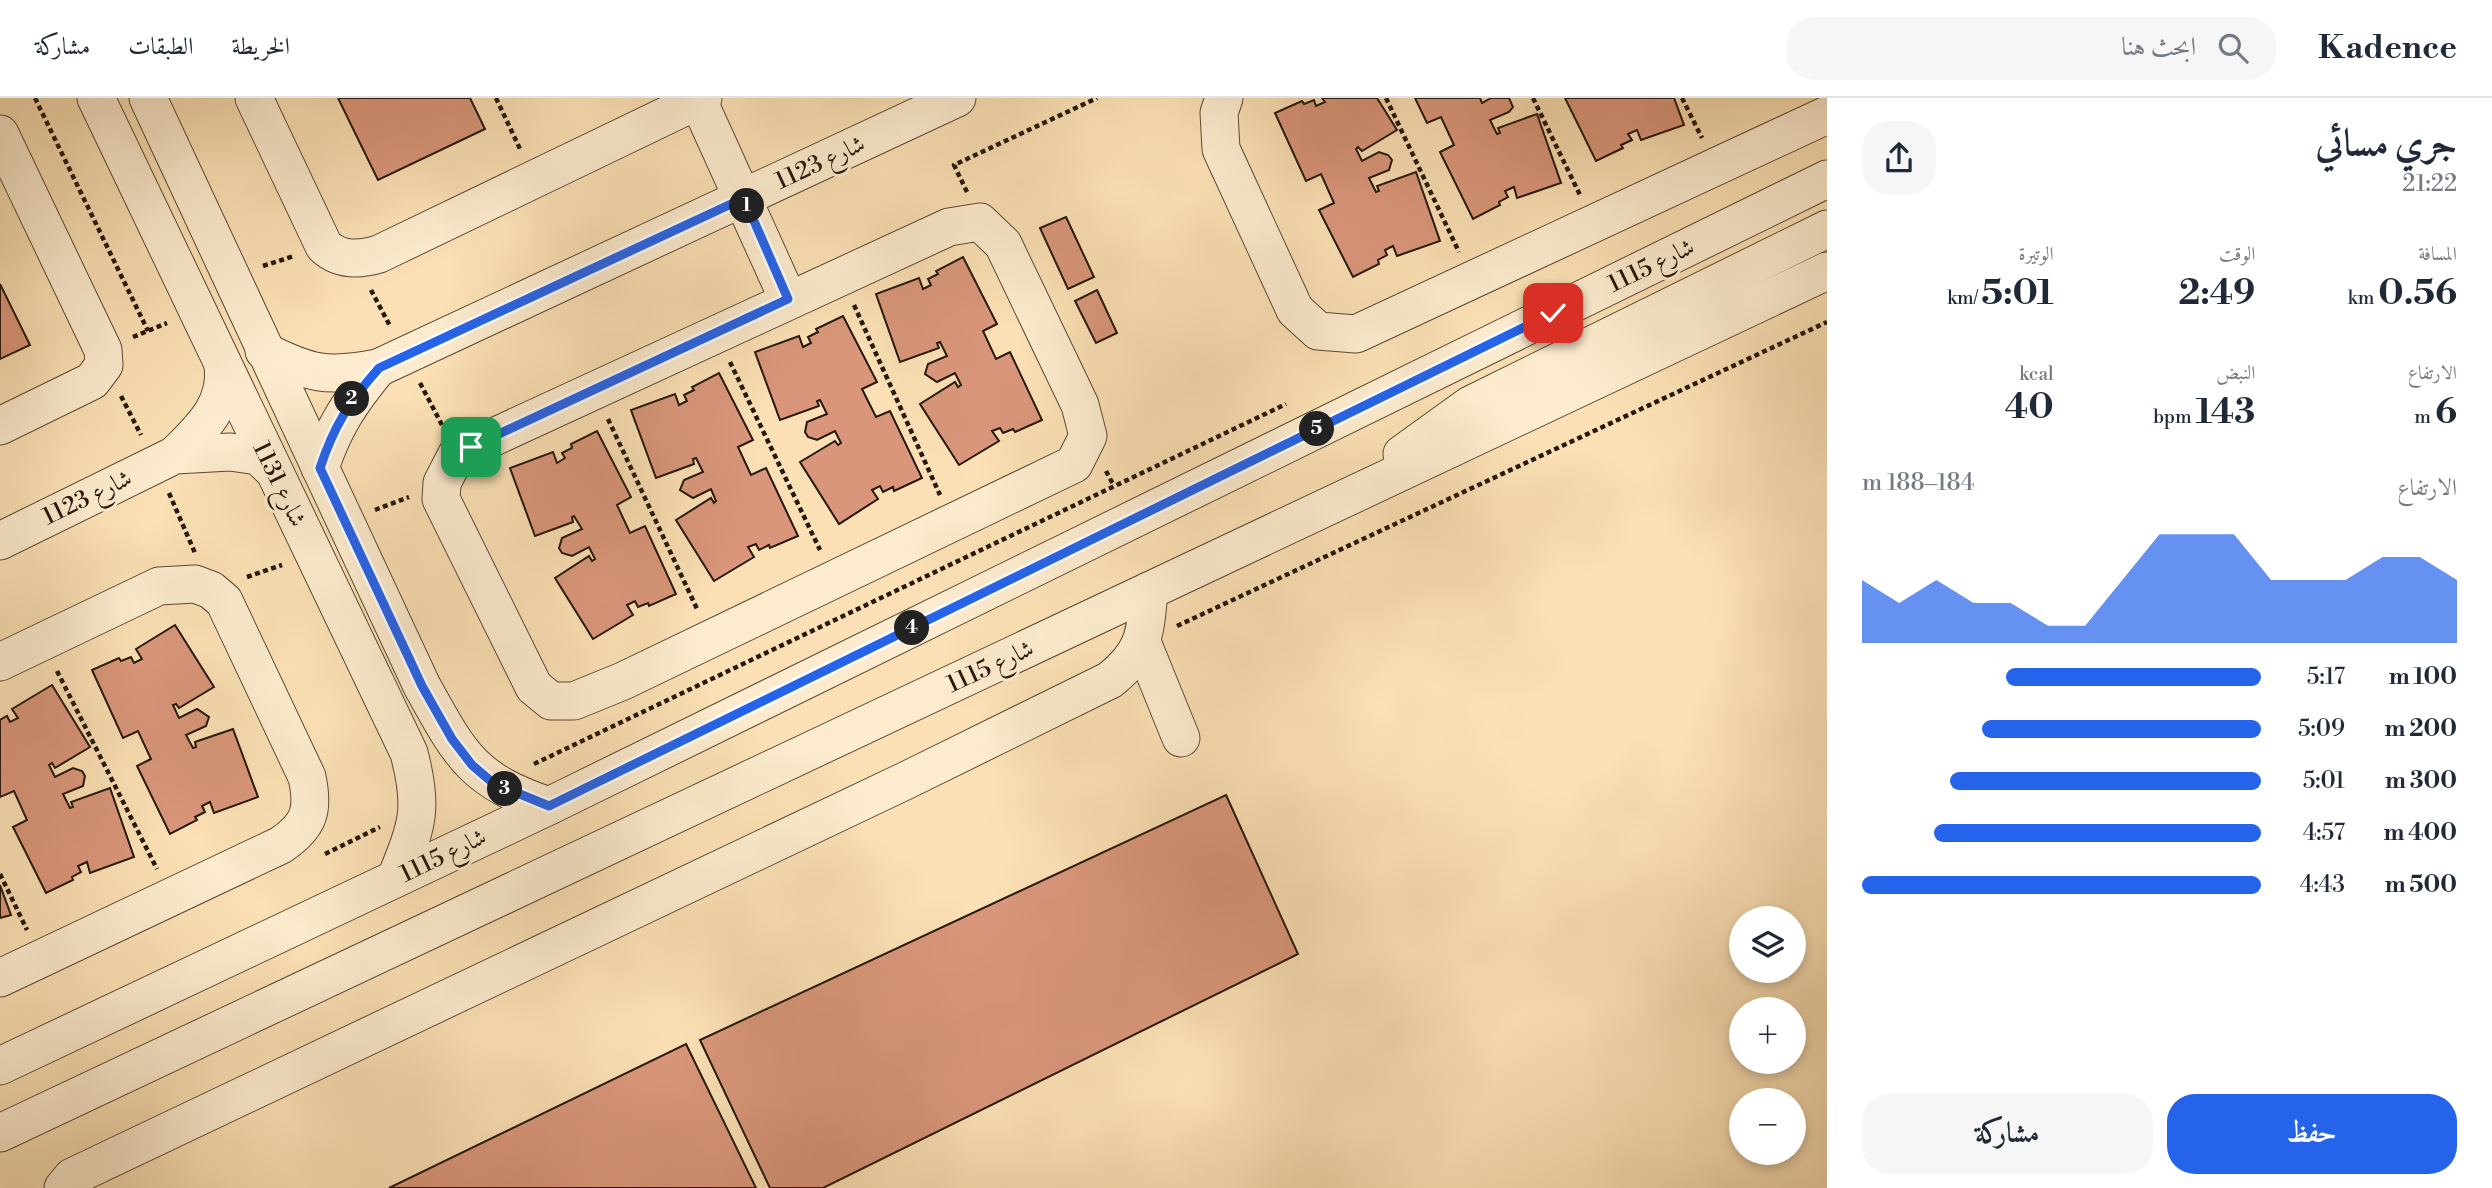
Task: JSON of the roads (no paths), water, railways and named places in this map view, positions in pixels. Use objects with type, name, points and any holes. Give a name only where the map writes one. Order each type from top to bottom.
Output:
[{"type":"street","name":"شارع 1131","points":[[96,98],[408,753],[416,781],[419,808],[396,878]]},
{"type":"street","name":"شارع 1131","points":[[148,98],[422,686],[452,739],[472,765],[493,783],[549,806]]},
{"type":"street","points":[[254,98],[324,246],[341,257],[366,258],[701,99],[788,299]]},
{"type":"street","name":"شارع 1123","points":[[264,351],[296,367],[321,374],[379,368],[957,98]]},
{"type":"street","points":[[1224,98],[1219,113],[1221,149],[1295,310],[1318,331],[1356,334],[1827,115]]},
{"type":"street","points":[[0,134],[103,350],[104,365],[92,381],[0,426]]},
{"type":"street","name":"شارع 1115","points":[[0,1066],[549,806],[1827,178]]},
{"type":"street","points":[[980,222],[1003,244],[1080,405],[1088,436],[1074,464],[711,639],[574,701],[551,701],[534,687],[441,499],[442,483],[457,454],[788,299],[949,226],[980,222]]},
{"type":"street","points":[[1333,505],[1470,405],[1827,229]]},
{"type":"street","name":"شارع 1115","points":[[0,1133],[1827,271]]},
{"type":"street","points":[[1736,315],[1827,292]]},
{"type":"street","name":"شارع 1123","points":[[175,455],[213,412],[225,386],[223,365]]},
{"type":"street","name":"شارع 1123","points":[[320,468],[332,432],[347,405],[379,368]]},
{"type":"street","name":"شارع 1123","points":[[0,541],[175,455],[203,451],[258,456],[274,471]]},
{"type":"street","points":[[0,662],[159,586],[195,584],[211,590],[224,601],[307,777],[311,794],[309,817],[297,834],[282,845],[0,978]]},
{"type":"street","points":[[62,1184],[1110,680],[1131,663],[1142,642],[1149,591]]},
{"type":"street","points":[[1142,642],[1181,738]]}]
